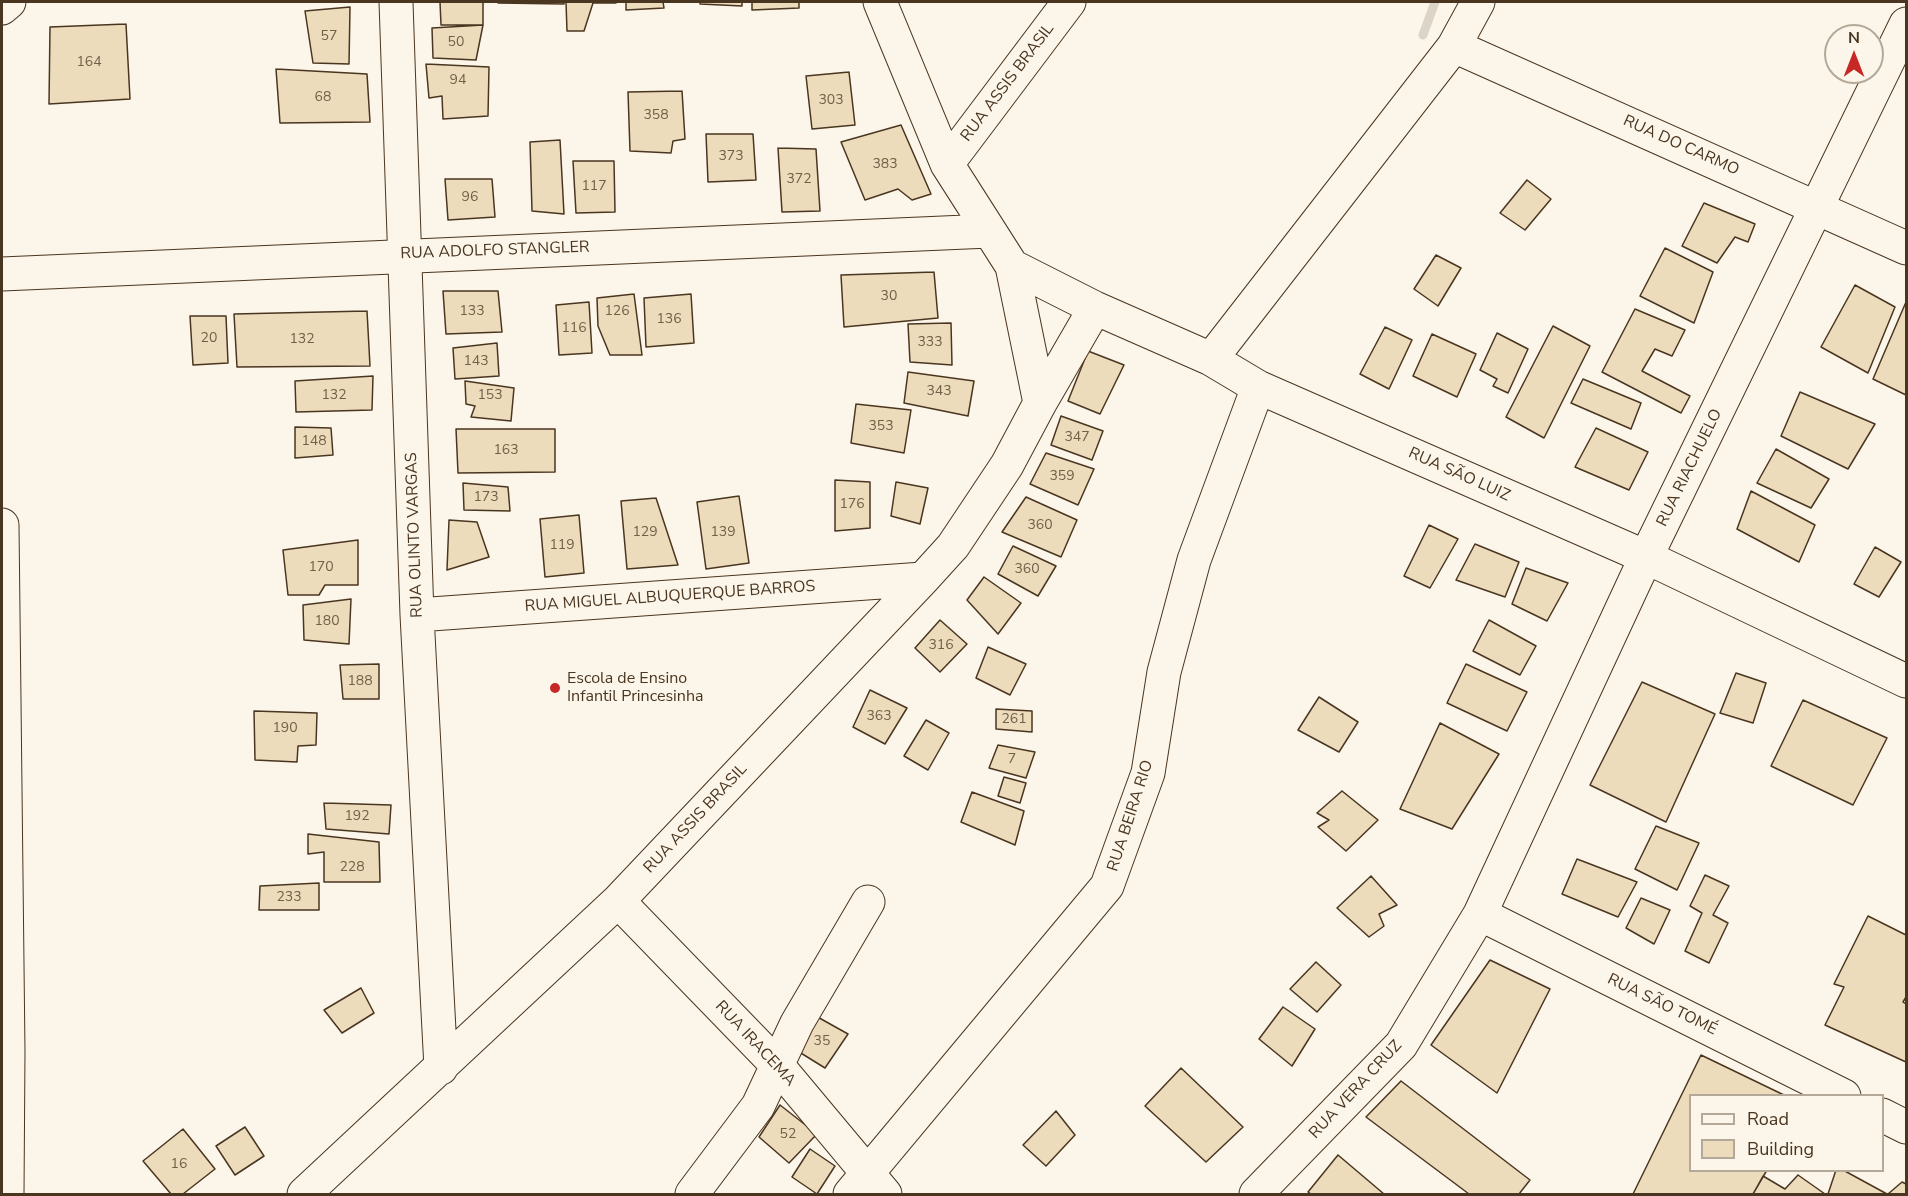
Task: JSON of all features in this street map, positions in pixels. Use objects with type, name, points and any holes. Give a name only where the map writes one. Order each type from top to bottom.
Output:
[{"type":"street","points":[[2,8],[9,2]]},
{"type":"street","name":"RUA OLINTO VARGAS","points":[[396,2],[417,615],[441,1068]]},
{"type":"street","points":[[880,2],[947,164],[1012,266],[1040,403]]},
{"type":"street","name":"RUA ASSIS BRASIL","points":[[947,164],[1069,2]]},
{"type":"street","points":[[1211,359],[1454,46],[1478,2]]},
{"type":"street","name":"RUA RIACHUELO","points":[[1480,914],[1646,557],[1906,24]]},
{"type":"street","name":"RUA DO CARMO","points":[[1454,46],[1906,248]]},
{"type":"street","name":"RUA ADOLFO STANGLER","points":[[2,274],[989,231]]},
{"type":"street","name":"RUA SÃO LUIZ","points":[[1012,266],[1095,308],[1211,359],[1258,387],[1646,557],[1906,681]]},
{"type":"street","name":"RUA ASSIS BRASIL","points":[[318,1189],[441,1068],[618,901],[923,579],[952,546],[1007,465],[1095,308]]},
{"type":"street","name":"RUA BEIRA RIO","points":[[867,1188],[1107,886],[1148,773],[1164,672],[1194,560],[1258,387]]},
{"type":"street","points":[[2,525],[4,1054],[7,1194]]},
{"type":"street","name":"RUA MIGUEL ALBUQUERQUE BARROS","points":[[417,615],[923,579]]},
{"type":"street","name":"RUA IRACEMA","points":[[618,901],[778,1066],[867,1188]]},
{"type":"street","points":[[692,1194],[758,1106],[797,1023],[868,902]]},
{"type":"street","name":"RUA SÃO TOMÉ","points":[[1480,914],[1842,1094]]},
{"type":"street","name":"RUA VERA CRUZ","points":[[1256,1194],[1401,1045],[1480,914]]},
{"type":"street","points":[[1884,1116],[1906,1127]]},
{"type":"building","points":[[440,2],[483,2],[483,25],[441,25]]},
{"type":"building","points":[[564,2],[564,4],[498,3]]},
{"type":"building","points":[[566,2],[616,3],[593,3],[584,31],[567,31]]},
{"type":"building","points":[[626,2],[663,2],[664,8],[626,10]]},
{"type":"building","points":[[700,2],[742,2],[742,6],[700,4]]},
{"type":"building","points":[[752,2],[799,2],[799,8],[752,10]]},
{"type":"building","points":[[350,7],[349,64],[313,63],[305,11]]},
{"type":"building","points":[[126,24],[130,99],[49,104],[50,27]]},
{"type":"building","points":[[483,25],[476,60],[433,58],[432,28]]},
{"type":"building","points":[[426,64],[489,67],[488,116],[443,119],[442,96],[429,98]]},
{"type":"building","points":[[276,69],[367,74],[370,122],[280,123]]},
{"type":"building","points":[[849,72],[855,125],[812,129],[806,76]]},
{"type":"building","points":[[682,91],[685,139],[673,141],[671,153],[630,151],[628,92]]},
{"type":"building","points":[[901,125],[931,194],[912,200],[898,189],[865,200],[841,142]]},
{"type":"building","points":[[706,134],[753,134],[756,180],[708,182]]},
{"type":"building","points":[[560,140],[564,214],[532,211],[530,142]]},
{"type":"building","points":[[778,148],[816,149],[820,211],[782,212]]},
{"type":"building","points":[[573,161],[614,161],[615,212],[576,213]]},
{"type":"building","points":[[445,179],[492,179],[495,217],[448,220]]},
{"type":"building","points":[[1527,180],[1551,199],[1525,230],[1500,213]]},
{"type":"building","points":[[1704,203],[1755,224],[1748,242],[1735,237],[1717,263],[1682,246]]},
{"type":"building","points":[[1665,248],[1713,272],[1694,323],[1640,296]]},
{"type":"building","points":[[1436,255],[1461,268],[1438,306],[1414,289]]},
{"type":"building","points":[[934,272],[938,318],[844,327],[841,275]]},
{"type":"building","points":[[1855,285],[1895,307],[1868,373],[1821,347]]},
{"type":"building","points":[[443,291],[498,291],[502,332],[446,334]]},
{"type":"building","points":[[634,294],[642,355],[610,355],[598,326],[597,298]]},
{"type":"building","points":[[691,294],[694,343],[646,347],[644,298]]},
{"type":"building","points":[[589,302],[592,353],[559,355],[556,305]]},
{"type":"building","points":[[1906,302],[1906,395],[1873,379]]},
{"type":"building","points":[[1635,309],[1685,330],[1672,356],[1655,349],[1642,371],[1690,396],[1681,413],[1602,372]]},
{"type":"building","points":[[367,311],[370,366],[237,367],[234,314]]},
{"type":"building","points":[[190,316],[226,316],[228,363],[193,365]]},
{"type":"building","points":[[951,323],[952,365],[910,362],[908,324]]},
{"type":"building","points":[[1553,326],[1590,346],[1544,438],[1506,417]]},
{"type":"building","points":[[1385,327],[1412,340],[1389,389],[1360,374]]},
{"type":"building","points":[[1497,333],[1528,349],[1508,393],[1493,386],[1497,379],[1480,370]]},
{"type":"building","points":[[1432,334],[1476,354],[1457,397],[1413,376]]},
{"type":"building","points":[[497,343],[499,376],[455,379],[453,348]]},
{"type":"building","points":[[1088,351],[1124,365],[1100,414],[1068,401]]},
{"type":"building","points":[[908,372],[974,381],[968,416],[904,403]]},
{"type":"building","points":[[373,376],[372,410],[296,412],[295,381]]},
{"type":"building","points":[[1583,379],[1641,403],[1631,429],[1571,403]]},
{"type":"building","points":[[465,381],[514,388],[511,421],[471,417],[475,406],[466,404]]},
{"type":"building","points":[[1800,392],[1875,424],[1848,469],[1781,436]]},
{"type":"building","points":[[856,404],[911,410],[904,453],[851,443]]},
{"type":"building","points":[[1061,416],[1103,431],[1092,460],[1051,445]]},
{"type":"building","points":[[295,427],[331,428],[333,455],[295,458]]},
{"type":"building","points":[[1596,428],[1648,452],[1629,490],[1575,467]]},
{"type":"building","points":[[456,429],[555,429],[555,472],[458,473]]},
{"type":"building","points":[[1776,449],[1829,479],[1811,508],[1757,483]]},
{"type":"building","points":[[1046,453],[1094,469],[1078,505],[1030,484]]},
{"type":"building","points":[[835,480],[870,482],[870,528],[835,531]]},
{"type":"building","points":[[896,482],[928,488],[920,524],[891,516]]},
{"type":"building","points":[[463,483],[508,487],[510,511],[464,510]]},
{"type":"building","points":[[1751,491],[1815,525],[1799,562],[1737,529]]},
{"type":"building","points":[[739,496],[749,563],[706,569],[697,502]]},
{"type":"building","points":[[1026,497],[1077,520],[1061,557],[1002,532]]},
{"type":"building","points":[[656,498],[678,565],[627,569],[621,501]]},
{"type":"building","points":[[579,515],[584,573],[545,577],[540,519]]},
{"type":"building","points":[[449,520],[477,522],[489,557],[447,570]]},
{"type":"building","points":[[1429,525],[1458,539],[1430,588],[1404,576]]},
{"type":"building","points":[[358,540],[358,585],[325,585],[319,595],[288,595],[283,550]]},
{"type":"building","points":[[1475,544],[1519,562],[1505,597],[1456,580]]},
{"type":"building","points":[[1013,546],[1056,566],[1038,596],[998,574]]},
{"type":"building","points":[[1875,547],[1901,562],[1879,597],[1854,584]]},
{"type":"building","points":[[1526,568],[1568,583],[1547,621],[1512,604]]},
{"type":"building","points":[[984,577],[1021,603],[998,634],[967,600]]},
{"type":"building","points":[[351,599],[349,644],[304,640],[303,605]]},
{"type":"building","points":[[940,620],[967,644],[940,672],[915,648]]},
{"type":"building","points":[[1489,620],[1536,646],[1520,675],[1473,651]]},
{"type":"building","points":[[988,647],[1026,664],[1010,695],[976,678]]},
{"type":"building","points":[[379,664],[379,699],[343,699],[340,665]]},
{"type":"building","points":[[1466,664],[1527,692],[1507,731],[1447,703]]},
{"type":"building","points":[[1736,673],[1766,683],[1753,723],[1720,713]]},
{"type":"building","points":[[1642,682],[1715,714],[1666,822],[1590,785]]},
{"type":"building","points":[[870,690],[907,708],[885,744],[853,727]]},
{"type":"building","points":[[1319,697],[1358,722],[1339,752],[1298,730]]},
{"type":"building","points":[[1803,700],[1887,738],[1853,805],[1771,766]]},
{"type":"building","points":[[996,709],[1032,711],[1032,732],[996,729]]},
{"type":"building","points":[[254,711],[317,713],[316,745],[298,746],[297,762],[255,760]]},
{"type":"building","points":[[926,720],[949,733],[928,770],[904,756]]},
{"type":"building","points":[[1440,723],[1499,754],[1452,829],[1400,809]]},
{"type":"building","points":[[998,745],[1035,752],[1026,778],[989,768]]},
{"type":"building","points":[[1004,777],[1026,783],[1020,803],[998,796]]},
{"type":"building","points":[[1342,791],[1378,820],[1346,851],[1318,827],[1329,820],[1317,813]]},
{"type":"building","points":[[972,792],[1024,811],[1015,845],[961,822]]},
{"type":"building","points":[[324,803],[391,805],[389,834],[326,829]]},
{"type":"building","points":[[1656,826],[1699,843],[1677,890],[1635,869]]},
{"type":"building","points":[[308,834],[379,842],[380,882],[324,882],[324,852],[308,854]]},
{"type":"building","points":[[1577,859],[1637,882],[1618,917],[1562,894]]},
{"type":"building","points":[[1705,875],[1729,886],[1713,915],[1728,923],[1709,963],[1685,951],[1702,913],[1690,906]]},
{"type":"building","points":[[1371,876],[1397,905],[1379,914],[1384,926],[1369,937],[1337,908]]},
{"type":"building","points":[[319,883],[319,910],[259,910],[260,886]]},
{"type":"building","points":[[1641,898],[1670,910],[1654,944],[1626,928]]},
{"type":"building","points":[[1868,916],[1906,935],[1906,997],[1903,1002],[1906,1004],[1906,1062],[1825,1025],[1844,987],[1834,984]]},
{"type":"building","points":[[1490,960],[1550,989],[1497,1093],[1431,1045]]},
{"type":"building","points":[[1316,962],[1341,985],[1317,1012],[1290,989]]},
{"type":"building","points":[[361,988],[374,1013],[342,1033],[324,1010]]},
{"type":"building","points":[[1283,1007],[1315,1029],[1292,1066],[1259,1039]]},
{"type":"building","points":[[814,1015],[848,1034],[825,1068],[796,1050]]},
{"type":"building","points":[[1701,1055],[1782,1094],[1689,1094],[1689,1172],[1766,1172],[1753,1194],[1633,1194]]},
{"type":"building","points":[[1181,1068],[1243,1127],[1206,1162],[1145,1106]]},
{"type":"building","points":[[1401,1081],[1530,1180],[1519,1194],[1469,1194],[1366,1117]]},
{"type":"building","points":[[780,1105],[817,1134],[789,1163],[759,1137]]},
{"type":"building","points":[[1056,1111],[1075,1135],[1046,1166],[1023,1145]]},
{"type":"building","points":[[245,1127],[264,1156],[235,1175],[216,1146]]},
{"type":"building","points":[[183,1129],[215,1169],[183,1194],[171,1194],[143,1161]]},
{"type":"building","points":[[810,1149],[835,1166],[817,1194],[792,1177]]},
{"type":"building","points":[[1338,1155],[1384,1194],[1311,1194],[1308,1192]]},
{"type":"building","points":[[1835,1172],[1847,1172],[1887,1194],[1828,1194]]},
{"type":"building","points":[[1798,1175],[1825,1194],[1753,1194],[1763,1176],[1785,1189]]},
{"type":"building","points":[[1902,1182],[1906,1184],[1906,1194],[1888,1194]]},
{"type":"waterway","points":[[1423,35],[1435,2]]},
{"type":"place","name":"Escola de Ensino Infantil Princesinha","points":[[555,688]]}]
